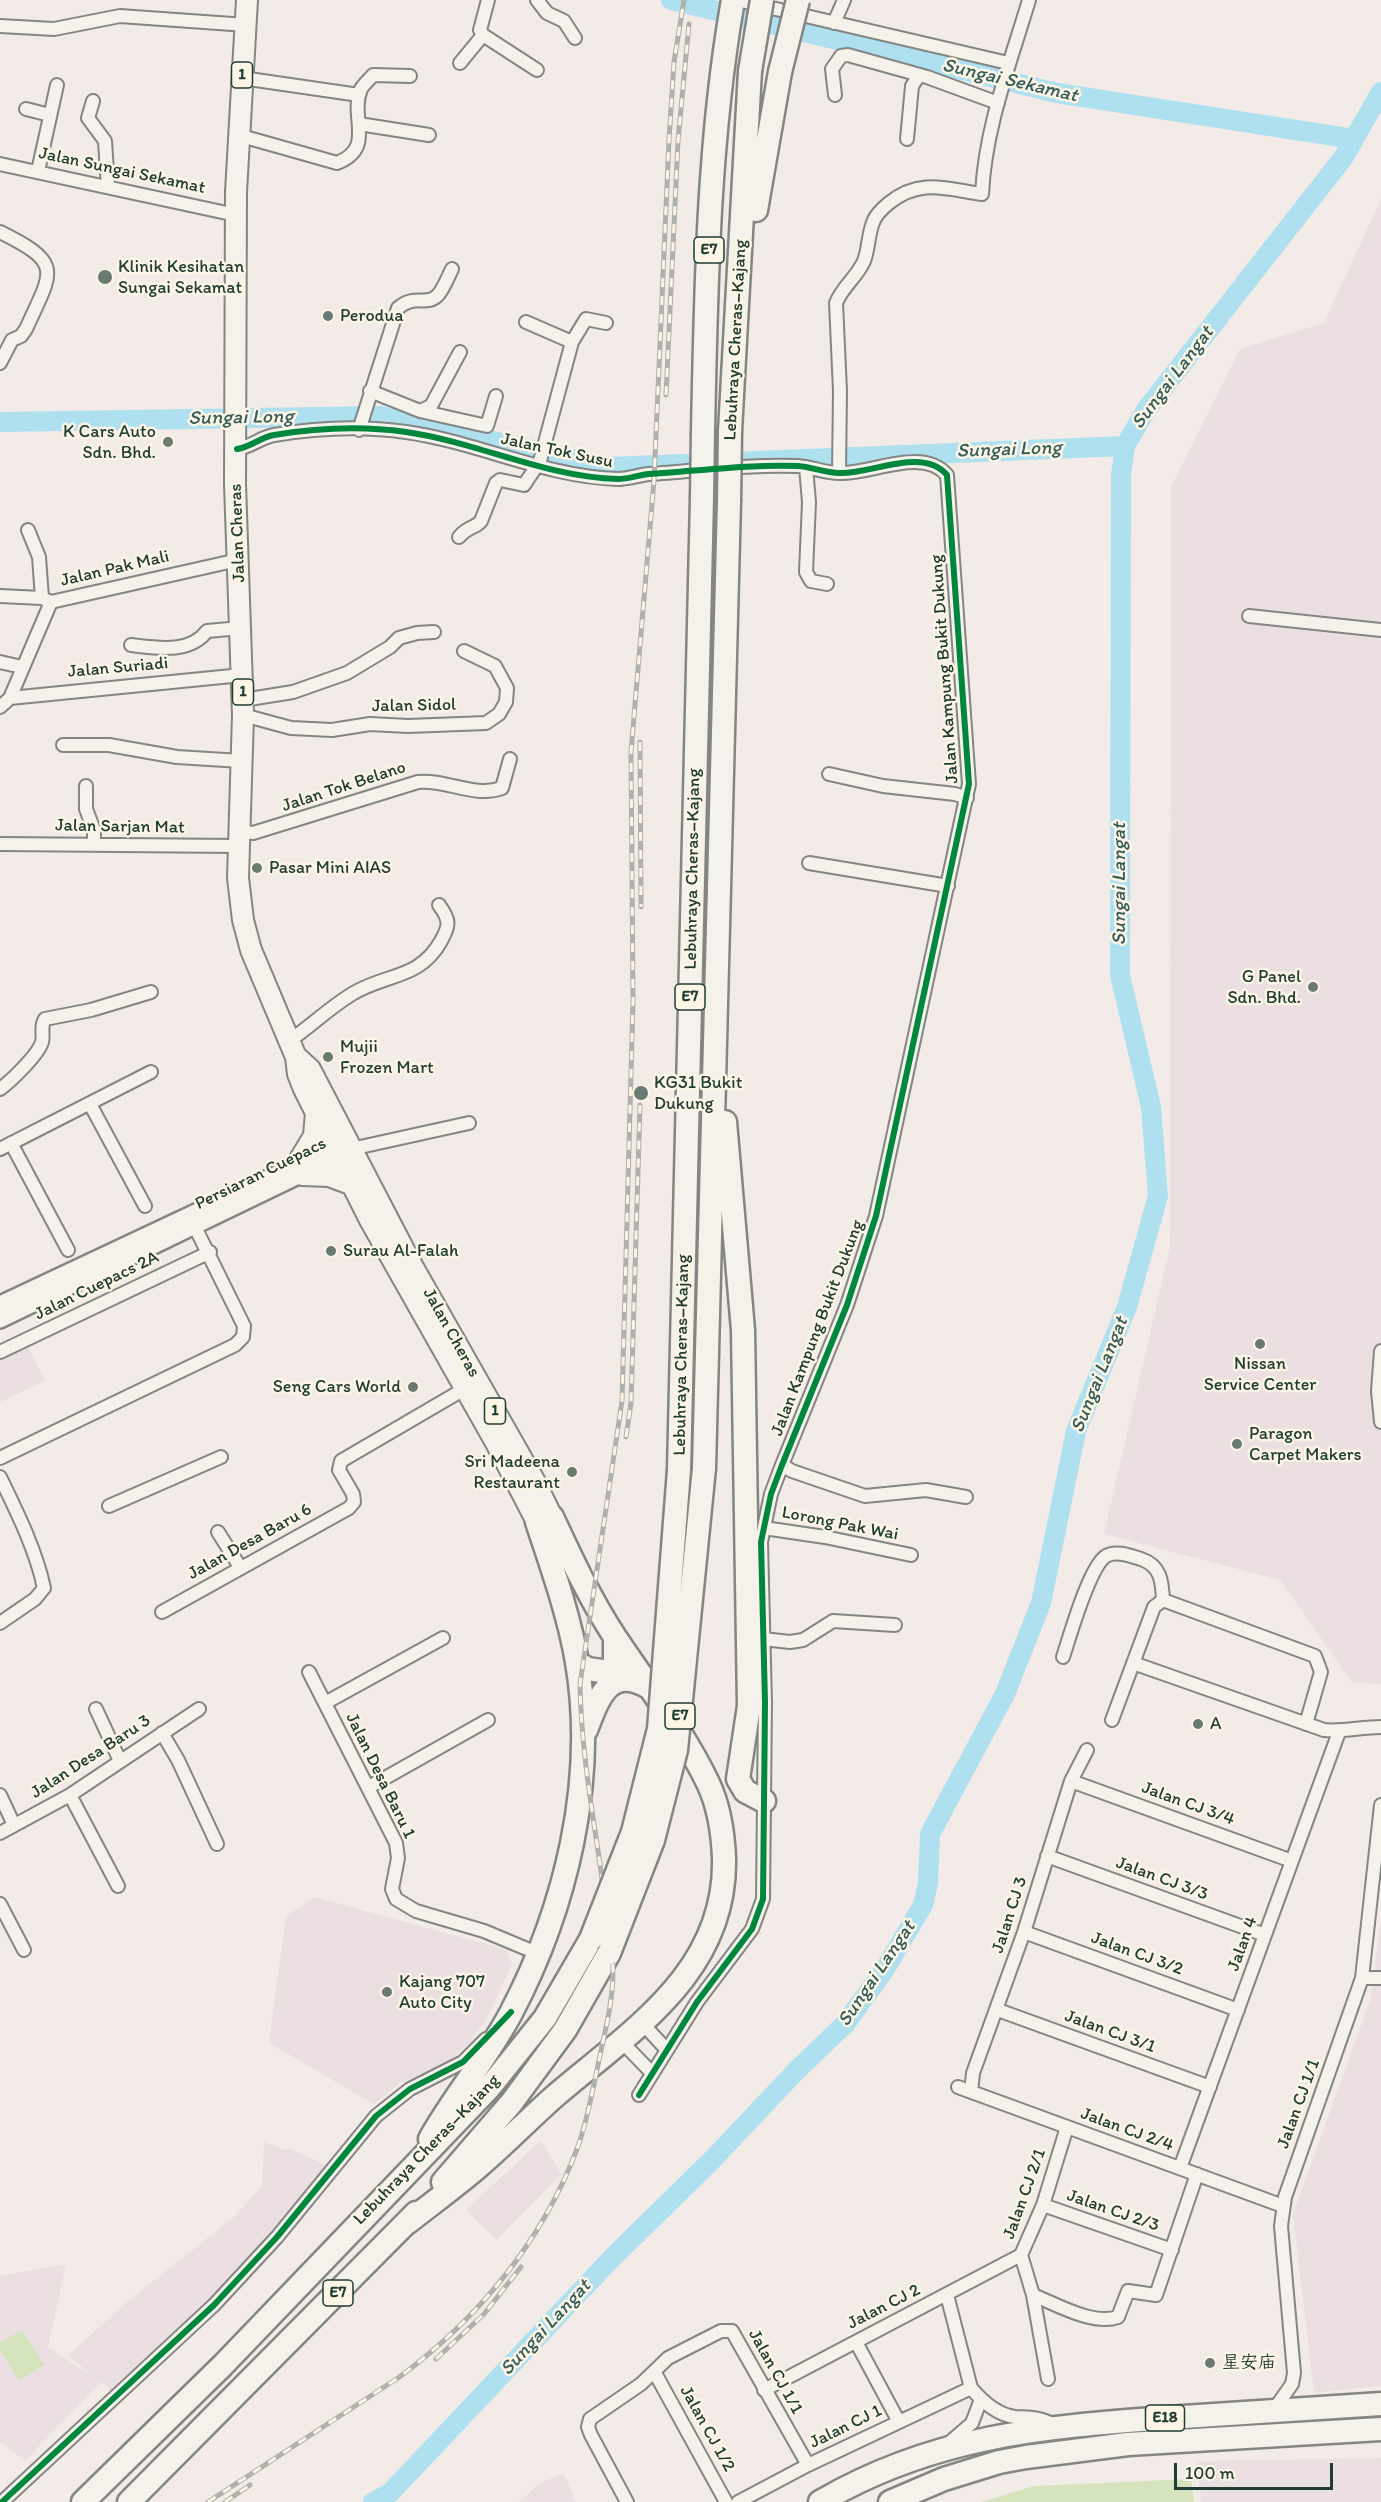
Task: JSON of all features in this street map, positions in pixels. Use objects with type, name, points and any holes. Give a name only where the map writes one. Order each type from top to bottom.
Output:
[{"type":"highway","name":"Lebuhraya Cheras–Kajang","points":[[83,2502],[223,2365],[489,2088],[538,2026],[591,1939],[633,1832],[659,1729],[679,1470],[706,322],[721,67],[735,0]]},
{"type":"highway","name":"Lebuhraya Cheras–Kajang","points":[[131,2501],[407,2223],[512,2102],[565,2030],[609,1953],[653,1840],[676,1750],[704,1468],[730,431],[750,71],[762,0]]},
{"type":"highway","points":[[737,305],[750,262],[761,175],[780,72],[798,0]]},
{"type":"highway","points":[[715,1016],[743,1330],[748,1706],[738,1779],[745,1791],[764,1800]]},
{"type":"highway","points":[[407,2223],[478,2167],[554,2097],[643,2024],[679,1985],[704,1950],[717,1917],[724,1881],[723,1831],[708,1784],[653,1690],[615,1636],[544,1520]]},
{"type":"highway","points":[[417,2161],[451,2101],[484,2058],[511,2012],[539,1954],[565,1875],[578,1807],[583,1737],[577,1663],[551,1563],[544,1520]]},
{"type":"highway","points":[[577,1663],[588,1670],[609,1671],[615,1663],[617,1651],[615,1636]]},
{"type":"highway","points":[[583,1737],[600,1694],[612,1683],[626,1679],[639,1681],[653,1690]]},
{"type":"highway","points":[[67,2502],[144,2430],[223,2365]]},
{"type":"highway","name":"E18","points":[[820,2502],[891,2466],[943,2448],[1056,2426],[1381,2404]]},
{"type":"highway","name":"E18","points":[[891,2502],[945,2480],[999,2462],[1026,2457],[1128,2444],[1381,2429]]},
{"type":"main road","name":"Jalan Cheras","points":[[247,0],[238,135],[236,215],[238,560],[243,707],[238,878],[246,932],[259,974],[292,1049],[298,1074],[316,1110],[414,1269],[535,1482],[544,1520]]},
{"type":"main road","name":"Jalan Cheras","points":[[292,1049],[310,1069],[353,1185],[466,1388],[544,1520]]},
{"type":"main road","points":[[316,1110],[314,1136],[300,1169],[353,1185]]},
{"type":"street","points":[[488,0],[480,30],[537,70]]},
{"type":"street","points":[[537,0],[547,12],[564,21],[575,38]]},
{"type":"street","points":[[735,0],[1008,63]]},
{"type":"street","points":[[834,23],[844,0]]},
{"type":"street","points":[[839,469],[840,391],[836,303],[840,292],[864,261],[874,220],[881,209],[910,188],[930,187],[982,194],[983,166],[999,99],[1008,63],[1029,0]]},
{"type":"street","points":[[0,26],[54,29],[120,16],[246,25]]},
{"type":"street","points":[[460,63],[483,34]]},
{"type":"street","points":[[835,94],[832,69],[841,56],[848,55],[999,99]]},
{"type":"street","points":[[238,135],[337,163],[350,158],[356,149],[359,95],[362,86],[373,75],[410,76]]},
{"type":"street","points":[[907,139],[912,86],[918,77]]},
{"type":"street","points":[[242,78],[359,95]]},
{"type":"street","points":[[38,171],[57,85]]},
{"type":"street","points":[[93,101],[88,118],[105,141],[108,187]]},
{"type":"street","points":[[26,109],[50,115]]},
{"type":"street","points":[[359,124],[375,124],[429,135]]},
{"type":"street","name":"Jalan Sungai Sekamat","points":[[0,164],[236,215]]},
{"type":"street","points":[[0,232],[29,246],[45,260],[49,276],[26,330],[21,336],[12,340],[0,363]]},
{"type":"street","points":[[360,427],[398,308],[410,300],[429,300],[438,295],[452,269]]},
{"type":"street","points":[[459,537],[466,528],[478,525],[481,521],[496,483],[500,480],[524,485],[539,464],[572,342],[586,319],[606,322]]},
{"type":"street","points":[[526,322],[572,342]]},
{"type":"street","points":[[420,411],[431,406],[460,352]]},
{"type":"street","points":[[369,394],[420,411],[487,426],[496,396]]},
{"type":"street","name":"Jalan Tok Susu","points":[[237,441],[249,447],[271,435],[360,427],[406,432],[539,464],[619,479],[645,474],[806,467],[839,469]]},
{"type":"street","name":"Jalan Kampung Bukit Dukung","points":[[639,2095],[666,2049],[752,1929],[763,1899],[761,1542],[782,1465],[846,1305],[876,1216],[969,784],[947,475],[940,468],[924,463],[839,469]]},
{"type":"street","points":[[806,467],[809,502],[806,572],[812,581],[827,584]]},
{"type":"street","points":[[0,707],[10,698],[47,600],[39,557],[28,530]]},
{"type":"street","name":"Jalan Pak Mali","points":[[0,596],[47,600],[238,560]]},
{"type":"street","points":[[1249,616],[1381,630]]},
{"type":"street","points":[[131,645],[169,649],[199,641],[207,631],[241,628]]},
{"type":"street","points":[[243,707],[347,673],[390,647],[399,638],[434,632]]},
{"type":"street","name":"Jalan Sidol","points":[[243,707],[291,728],[332,730],[370,724],[408,726],[486,723],[499,714],[507,702],[507,688],[495,666],[464,651]]},
{"type":"street","points":[[0,662],[22,667]]},
{"type":"street","name":"Jalan Suriadi","points":[[10,698],[242,675]]},
{"type":"street","points":[[63,745],[109,745],[177,757],[241,761]]},
{"type":"street","name":"Jalan Tok Belano","points":[[238,838],[418,782],[429,781],[484,792],[497,790],[502,788],[510,759]]},
{"type":"street","points":[[829,774],[884,786],[955,794],[967,798]]},
{"type":"street","points":[[86,786],[86,809],[94,830],[94,843]]},
{"type":"street","name":"Jalan Sarjan Mat","points":[[0,844],[238,838]]},
{"type":"street","points":[[808,863],[948,886]]},
{"type":"street","points":[[292,1049],[355,992],[431,959],[450,926],[449,919],[439,905]]},
{"type":"street","points":[[0,1089],[15,1079],[22,1066],[37,1053],[43,1041],[42,1022],[45,1019],[82,1012],[151,992]]},
{"type":"street","points":[[68,1250],[5,1146],[151,1072]]},
{"type":"street","points":[[90,1104],[145,1206]]},
{"type":"street","points":[[342,1151],[469,1124]]},
{"type":"street","name":"Persiaran Cuepacs","points":[[0,1304],[342,1151]]},
{"type":"street","name":"Persiaran Cuepacs","points":[[0,1320],[195,1227],[300,1169]]},
{"type":"street","points":[[0,1458],[235,1345],[243,1337],[244,1326],[210,1252],[195,1227]]},
{"type":"street","name":"Jalan Cuepacs 2A","points":[[0,1352],[210,1252]]},
{"type":"street","points":[[1381,1351],[1378,1391],[1381,1422]]},
{"type":"street","name":"Jalan Desa Baru 6","points":[[162,1611],[350,1508],[354,1502],[353,1494],[339,1470],[341,1461],[466,1388]]},
{"type":"street","points":[[109,1506],[220,1457]]},
{"type":"street","points":[[782,1465],[792,1471],[865,1496],[926,1490],[966,1497]]},
{"type":"street","points":[[0,1477],[15,1508],[44,1588],[35,1599],[0,1623]]},
{"type":"street","name":"Lorong Pak Wai","points":[[764,1528],[825,1537],[910,1555]]},
{"type":"street","points":[[218,1532],[240,1567]]},
{"type":"street","points":[[1063,1658],[1095,1568],[1106,1556],[1119,1553],[1144,1560],[1157,1569],[1162,1580],[1163,1600]]},
{"type":"street","points":[[1112,1720],[1154,1606],[1163,1600]]},
{"type":"street","points":[[1163,1600],[1315,1656],[1322,1672],[1306,1724]]},
{"type":"street","points":[[763,1639],[790,1642],[803,1640],[833,1621],[895,1625]]},
{"type":"street","points":[[325,1703],[443,1638]]},
{"type":"street","points":[[1133,1663],[1306,1724],[1339,1732],[1364,1727],[1381,1727]]},
{"type":"street","name":"Jalan Desa Baru 1","points":[[309,1672],[396,1843],[398,1858],[392,1889],[396,1899],[416,1911],[484,1931],[539,1954]]},
{"type":"street","points":[[96,1709],[120,1761]]},
{"type":"street","name":"Jalan Desa Baru 3","points":[[0,1833],[70,1795],[199,1709]]},
{"type":"street","points":[[369,1787],[488,1720]]},
{"type":"street","name":"Jalan 4","points":[[1180,2168],[1339,1732]]},
{"type":"street","points":[[162,1733],[178,1760],[217,1844]]},
{"type":"street","name":"Jalan CJ 3","points":[[971,2092],[973,2073],[998,2010],[1071,1781],[1086,1750]]},
{"type":"street","name":"Jalan CJ 3/4","points":[[1071,1781],[1292,1861]]},
{"type":"street","points":[[0,1795],[14,1825]]},
{"type":"street","points":[[70,1795],[118,1887]]},
{"type":"street","name":"Jalan CJ 1/1","points":[[1273,2411],[1292,2384],[1294,2373],[1281,2226],[1283,2206],[1362,1978],[1381,1805]]},
{"type":"street","name":"Jalan CJ 3/3","points":[[1047,1856],[1265,1935]]},
{"type":"street","points":[[0,1904],[24,1950]]},
{"type":"street","name":"Jalan CJ 3/2","points":[[1024,1932],[1238,2010]]},
{"type":"street","points":[[1362,1978],[1381,1978]]},
{"type":"street","name":"Jalan CJ 3/1","points":[[998,2010],[1210,2087]]},
{"type":"street","points":[[2,2502],[214,2305],[277,2237],[349,2146],[389,2104],[463,2062],[511,2012]]},
{"type":"street","points":[[643,2024],[666,2049]]},
{"type":"street","points":[[621,2041],[651,2072]]},
{"type":"street","name":"Jalan CJ 2/4","points":[[958,2087],[1283,2206]]},
{"type":"street","name":"Jalan CJ 2/1","points":[[1048,2379],[1033,2295],[1021,2255],[1043,2205],[1068,2127]]},
{"type":"street","points":[[1033,2295],[1095,2318],[1108,2320],[1118,2317],[1128,2291],[1156,2295],[1197,2174]]},
{"type":"street","name":"Jalan CJ 2/3","points":[[1043,2205],[1172,2250]]},
{"type":"street","name":"Jalan CJ 2","points":[[764,2390],[1021,2255]]},
{"type":"street","points":[[947,2295],[971,2388],[981,2399],[1004,2414],[1014,2417],[1035,2416],[1056,2426]]},
{"type":"street","name":"Jalan CJ 1/1","points":[[655,2373],[668,2358],[728,2329],[808,2466]]},
{"type":"street","points":[[856,2342],[900,2422]]},
{"type":"street","points":[[627,2502],[588,2427],[590,2419],[655,2373]]},
{"type":"street","name":"Jalan CJ 1/2","points":[[655,2373],[726,2502]]},
{"type":"street","name":"Jalan CJ 1","points":[[738,2502],[971,2388]]},
{"type":"street","points":[[943,2448],[972,2423],[981,2399]]},
{"type":"shaded area","points":[[1381,199],[1381,1684],[1352,1682],[1280,1580],[1104,1534],[1170,1247],[1171,487],[1240,349],[1324,323]]},
{"type":"shaded area","points":[[27,1344],[45,1381],[0,1402],[0,1356]]},
{"type":"shaded area","name":"Kajang 707 Auto City","points":[[315,1897],[507,1950],[512,1965],[486,2020],[468,2045],[441,2066],[400,2083],[374,2104],[269,2043],[286,1916]]},
{"type":"shaded area","points":[[1381,1919],[1381,2386],[1314,2393],[1293,2214],[1371,1998]]},
{"type":"shaded area","points":[[541,2140],[561,2174],[497,2240],[466,2210]]},
{"type":"shaded area","points":[[264,2142],[286,2150],[288,2148],[326,2165],[254,2254],[210,2302],[112,2391],[101,2382],[25,2461],[0,2442],[0,2276],[66,2264],[48,2347],[98,2380],[68,2356],[123,2305],[233,2218],[262,2186]]},
{"type":"shaded area","points":[[1381,2458],[1381,2502],[1201,2502],[1196,2461]]},
{"type":"shaded area","points":[[564,2474],[576,2502],[519,2502],[541,2482]]},
{"type":"green space","points":[[22,2330],[44,2365],[19,2380],[0,2350],[0,2343]]},
{"type":"green space","points":[[1191,2479],[1194,2502],[981,2502],[1034,2486]]},
{"type":"waterway","name":"Sungai Sekamat","points":[[671,0],[1057,93],[1354,139]]},
{"type":"waterway","name":"Sungai Langat","points":[[373,2502],[390,2493],[612,2258],[845,2024],[885,1969],[923,1905],[928,1883],[930,1834],[1005,1694],[1041,1603],[1076,1431],[1127,1307],[1158,1196],[1151,1107],[1120,975],[1121,475],[1125,446],[1146,410],[1343,158],[1381,92]]},
{"type":"waterway","name":"Sungai Long","points":[[0,422],[381,416],[609,467],[1125,446]]},
{"type":"railway","points":[[208,2502],[398,2378],[454,2331],[504,2277],[545,2216],[563,2183],[577,2149],[584,2128],[608,2019],[613,1984],[612,1950],[585,1760],[580,1684],[622,1401],[633,1001],[631,752],[654,480],[674,62],[684,0]]},
{"type":"railway","points":[[666,395],[678,141],[689,24]]},
{"type":"railway","points":[[640,742],[641,907]]},
{"type":"railway","points":[[626,1437],[631,1403],[640,1105]]},
{"type":"railway","points":[[436,2359],[484,2314],[521,2267]]},
{"type":"railway","points":[[225,2502],[250,2485]]},
{"type":"cycle path","points":[[237,449],[269,436],[323,429],[374,429],[433,437],[538,466],[591,477],[618,479],[649,474],[761,466],[798,466],[834,473],[910,462],[936,467],[947,475],[969,784],[876,1216],[847,1305],[771,1494],[761,1542],[765,1703],[763,1899],[752,1929],[697,2002],[639,2095]]},
{"type":"cycle path","points":[[2,2502],[214,2305],[277,2237],[376,2116],[410,2089],[463,2062],[511,2012]]},
{"type":"place","name":"Klinik Kesihatan Sungai Sekamat","points":[[105,277]]},
{"type":"place","name":"Perodua","points":[[328,316]]},
{"type":"place","name":"K Cars Auto Sdn. Bhd.","points":[[168,442]]},
{"type":"place","name":"Pasar Mini AIAS","points":[[257,868]]},
{"type":"place","name":"G Panel Sdn. Bhd.","points":[[1313,987]]},
{"type":"place","name":"Mujii Frozen Mart","points":[[328,1057]]},
{"type":"place","name":"KG31 Bukit Dukung","points":[[641,1093]]},
{"type":"place","name":"Surau Al-Falah","points":[[331,1251]]},
{"type":"place","name":"Nissan Service Center","points":[[1260,1344]]},
{"type":"place","name":"Seng Cars World","points":[[413,1387]]},
{"type":"place","name":"Paragon Carpet Makers","points":[[1237,1444]]},
{"type":"place","name":"Sri Madeena Restaurant","points":[[572,1472]]},
{"type":"place","name":"A","points":[[1198,1724]]},
{"type":"place","name":"Kajang 707 Auto City","points":[[387,1992]]},
{"type":"place","name":"星安庙","points":[[1210,2363]]}]
